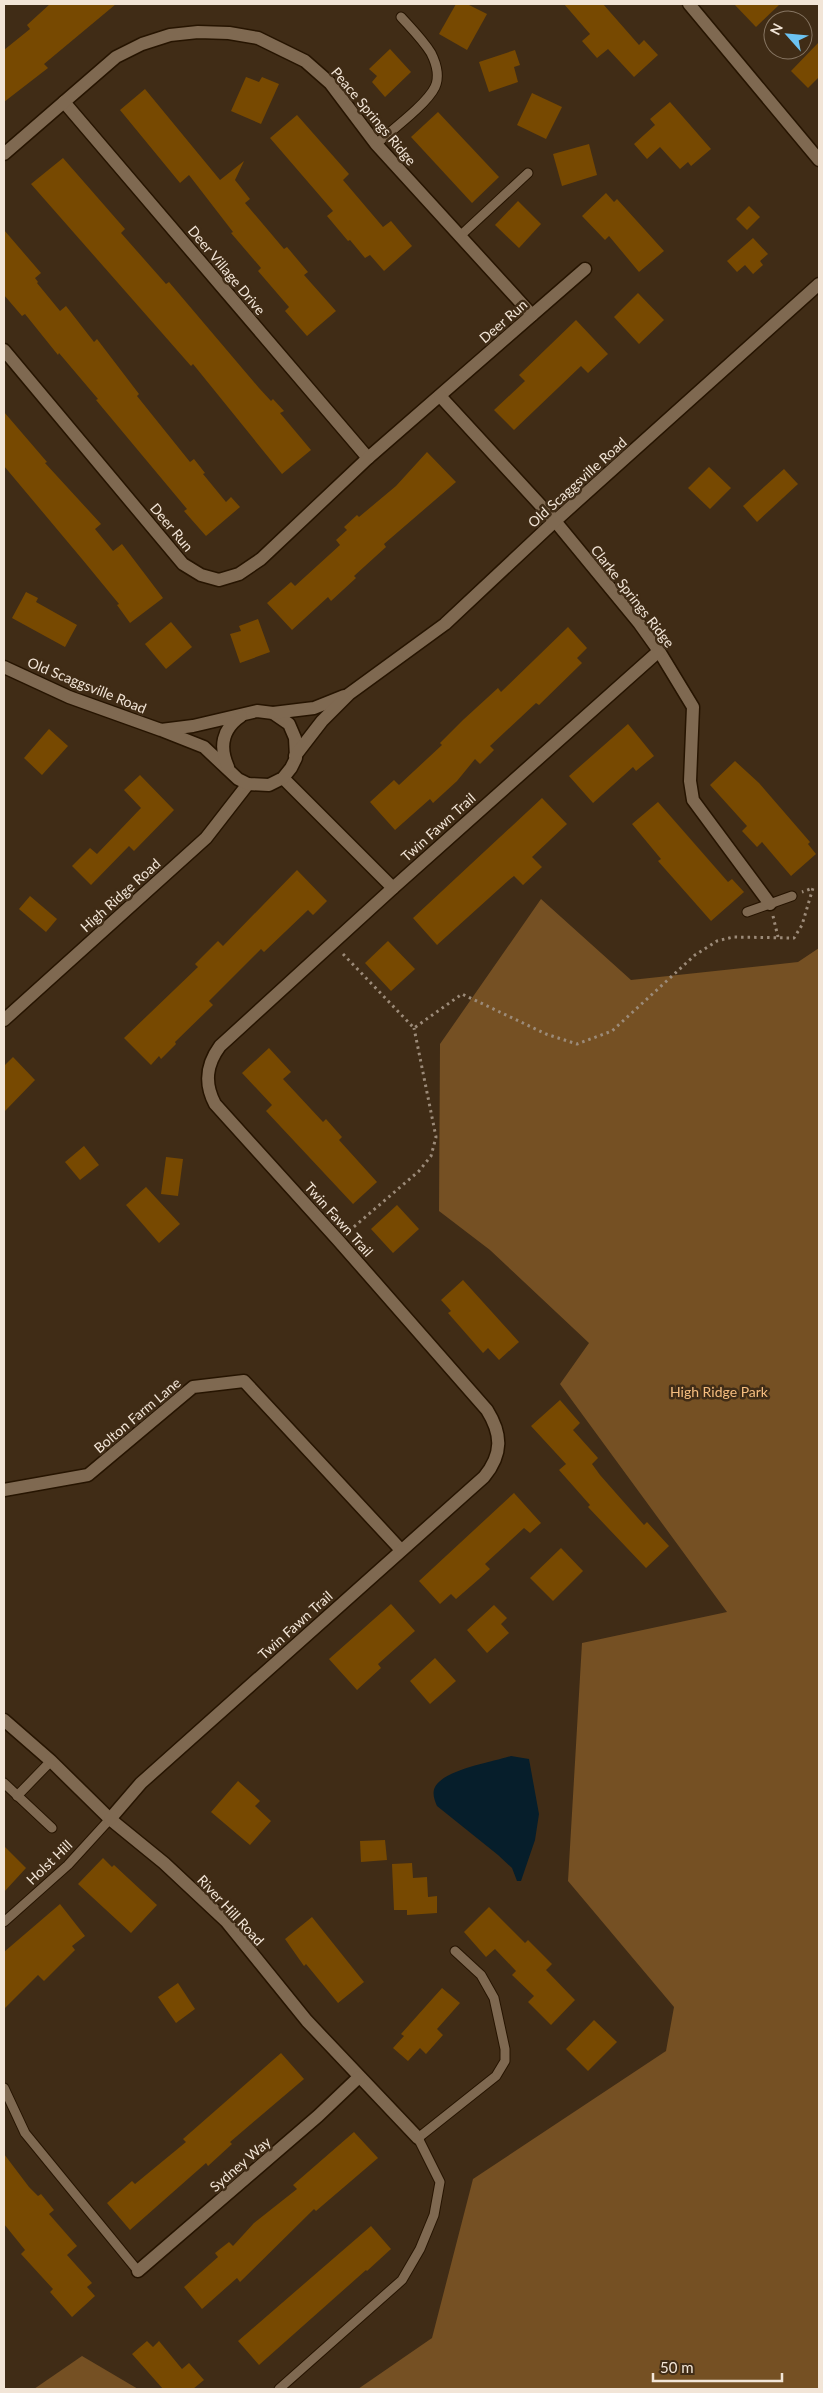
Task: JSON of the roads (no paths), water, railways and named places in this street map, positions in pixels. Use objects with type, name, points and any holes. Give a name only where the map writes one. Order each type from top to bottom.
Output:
[{"type":"street","points":[[689,4],[819,160]]},
{"type":"street","name":"Peace Springs Ridge","points":[[4,154],[116,58],[142,44],[170,36],[198,32],[229,33],[258,38],[305,61],[330,83],[376,144],[532,315]]},
{"type":"street","name":"Deer Village Drive","points":[[64,102],[368,458]]},
{"type":"street","name":"Deer Run","points":[[4,350],[182,564],[200,575],[218,580],[239,574],[254,564],[368,458],[585,269]]},
{"type":"street","name":"Old Scaggsville Road","points":[[296,756],[322,721],[349,694],[445,624],[555,521],[819,284]]},
{"type":"street","points":[[440,396],[555,521]]},
{"type":"street","name":"Clarke Springs Ridge","points":[[555,521],[639,623],[659,651],[693,707],[690,781],[694,800],[770,904]]},
{"type":"street","name":"Twin Fawn Trail","points":[[110,1819],[141,1783],[484,1477],[497,1458],[500,1445],[499,1433],[487,1410],[338,1240],[215,1104],[209,1092],[207,1080],[212,1056],[220,1046],[332,943],[659,651]]},
{"type":"street","name":"Old Scaggsville Road","points":[[4,667],[77,700],[204,747],[228,770]]},
{"type":"street","name":"Old Scaggsville Road","points":[[273,713],[314,708],[349,694]]},
{"type":"street","points":[[257,710],[273,713],[288,724],[295,738],[296,756],[291,768],[283,778],[269,784],[248,784],[238,779],[228,770],[222,754],[223,739],[233,721],[244,714],[257,710]]},
{"type":"street","name":"Old Scaggsville Road","points":[[161,730],[193,726],[244,714]]},
{"type":"street","points":[[283,778],[393,888]]},
{"type":"street","name":"High Ridge Road","points":[[4,1020],[206,838],[248,784]]},
{"type":"street","name":"Bolton Farm Lane","points":[[4,1490],[88,1475],[193,1387],[244,1381],[401,1550]]},
{"type":"street","name":"River Hill Road","points":[[4,1720],[51,1761],[110,1819],[164,1863],[226,1921],[290,2001],[418,2138]]},
{"type":"street","name":"Sydney Way","points":[[138,2271],[318,2116],[360,2077]]},
{"type":"lane","points":[[376,144],[428,97],[436,86],[438,74],[430,51],[401,17]]},
{"type":"lane","points":[[460,236],[528,173]]},
{"type":"lane","points":[[747,912],[792,896]]},
{"type":"lane","points":[[17,1796],[51,1761]]},
{"type":"lane","points":[[4,1783],[52,1828]]},
{"type":"lane","name":"Holst Hill","points":[[4,1922],[68,1865],[110,1819]]},
{"type":"lane","points":[[278,2389],[402,2280],[420,2249],[434,2215],[440,2182],[418,2138],[496,2076],[505,2061],[505,2049],[494,1998],[481,1976],[455,1951]]},
{"type":"lane","points":[[4,2088],[25,2133],[138,2271]]},
{"type":"water","points":[[511,1756],[529,1759],[539,1814],[535,1840],[521,1881],[517,1881],[512,1868],[498,1855],[437,1806],[434,1795],[434,1789],[437,1784],[451,1774]]},
{"type":"park label","name":"High Ridge Park","points":[[719,1391]]}]
